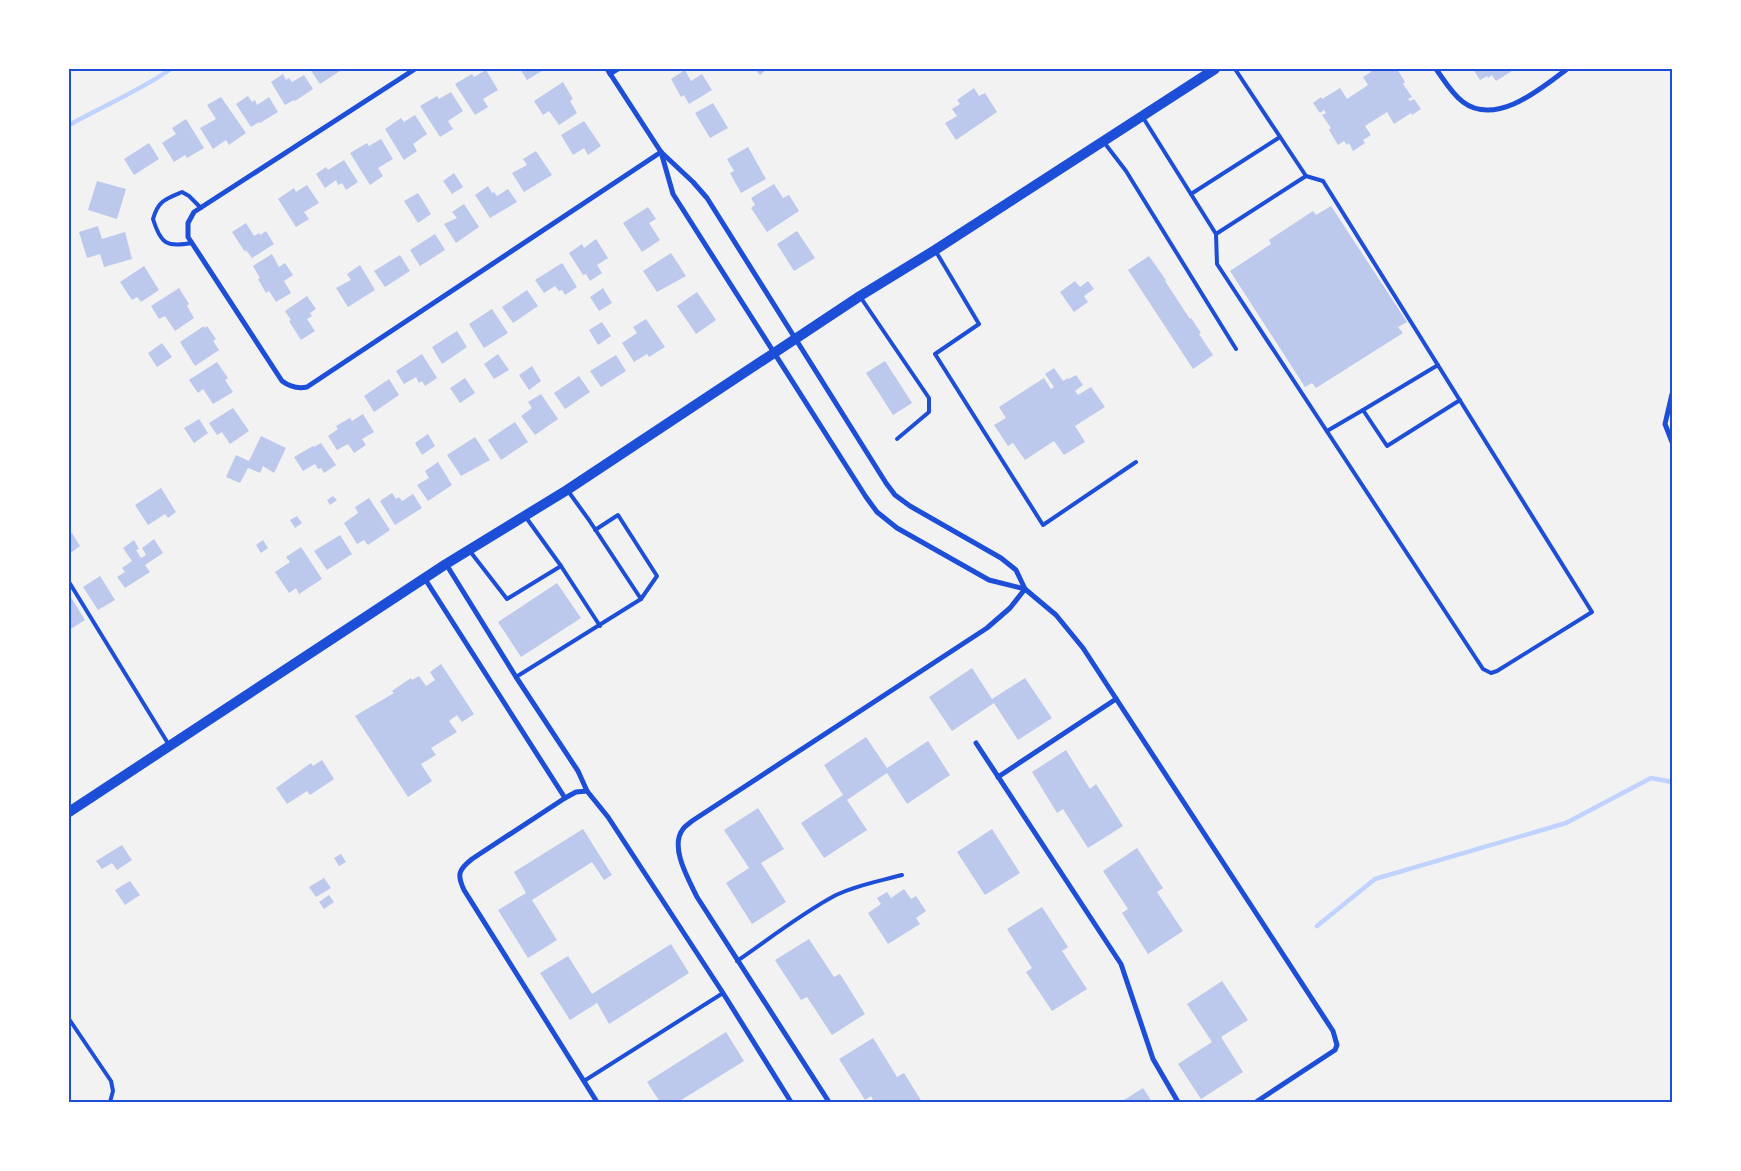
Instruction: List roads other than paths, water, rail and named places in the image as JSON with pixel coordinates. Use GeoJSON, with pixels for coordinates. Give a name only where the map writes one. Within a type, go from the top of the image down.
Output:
{"type":"FeatureCollection","features":[{"type":"Feature","properties":{"kind":"main road"},"geometry":{"type":"LineString","coordinates":[[69,812],[446,564],[567,490],[860,296],[935,250],[1215,69]]}},
{"type":"Feature","properties":{"kind":"street"},"geometry":{"type":"LineString","coordinates":[[415,69],[194,212],[188,223],[188,237],[282,381],[293,387],[306,386],[661,152]]}},
{"type":"Feature","properties":{"kind":"street"},"geometry":{"type":"LineString","coordinates":[[618,69],[609,71],[661,152],[707,198],[886,483],[895,495],[910,506],[1001,558],[1016,570],[1025,589],[1056,615],[1083,648],[1328,1023],[1336,1039],[1337,1045],[1335,1050],[1256,1102]]}},
{"type":"Feature","properties":{"kind":"street"},"geometry":{"type":"LineString","coordinates":[[1436,69],[1463,102],[1480,110],[1498,110],[1528,97],[1567,69]]}},
{"type":"Feature","properties":{"kind":"street"},"geometry":{"type":"LineString","coordinates":[[661,152],[673,194],[866,498],[877,512],[897,528],[989,580],[1025,589]]}},
{"type":"Feature","properties":{"kind":"street"},"geometry":{"type":"LineString","coordinates":[[1672,394],[1665,424],[1672,442]]}},
{"type":"Feature","properties":{"kind":"street"},"geometry":{"type":"LineString","coordinates":[[446,564],[578,772],[587,791],[608,817],[723,993],[791,1102]]}},
{"type":"Feature","properties":{"kind":"street"},"geometry":{"type":"LineString","coordinates":[[425,579],[565,798]]}},
{"type":"Feature","properties":{"kind":"street"},"geometry":{"type":"LineString","coordinates":[[829,1102],[697,897],[682,865],[678,849],[682,830],[692,821],[987,628],[1010,608],[1025,589]]}},
{"type":"Feature","properties":{"kind":"street"},"geometry":{"type":"LineString","coordinates":[[998,777],[1116,699]]}},
{"type":"Feature","properties":{"kind":"street"},"geometry":{"type":"LineString","coordinates":[[976,744],[1121,964],[1153,1059],[1178,1102]]}},
{"type":"Feature","properties":{"kind":"street"},"geometry":{"type":"LineString","coordinates":[[587,791],[576,792],[565,798],[472,859],[464,865],[459,873],[459,879],[464,890],[597,1102]]}},
{"type":"Feature","properties":{"kind":"lane"},"geometry":{"type":"LineString","coordinates":[[1142,116],[1216,234],[1217,264],[1484,669],[1491,673],[1497,672],[1592,612],[1323,181],[1306,176],[1235,69]]}},
{"type":"Feature","properties":{"kind":"lane"},"geometry":{"type":"LineString","coordinates":[[1191,194],[1280,137]]}},
{"type":"Feature","properties":{"kind":"lane"},"geometry":{"type":"LineString","coordinates":[[1104,141],[1126,171],[1236,349]]}},
{"type":"Feature","properties":{"kind":"lane"},"geometry":{"type":"LineString","coordinates":[[1216,234],[1306,176]]}},
{"type":"Feature","properties":{"kind":"lane"},"geometry":{"type":"LineString","coordinates":[[192,243],[175,246],[168,244],[161,237],[153,219],[155,210],[160,202],[182,192],[201,208]]}},
{"type":"Feature","properties":{"kind":"lane"},"geometry":{"type":"LineString","coordinates":[[935,250],[979,324],[935,354],[1043,525],[1136,462]]}},
{"type":"Feature","properties":{"kind":"lane"},"geometry":{"type":"LineString","coordinates":[[860,296],[929,398],[929,412],[897,440]]}},
{"type":"Feature","properties":{"kind":"lane"},"geometry":{"type":"LineString","coordinates":[[1327,431],[1438,365]]}},
{"type":"Feature","properties":{"kind":"lane"},"geometry":{"type":"LineString","coordinates":[[1363,410],[1387,446],[1460,400]]}},
{"type":"Feature","properties":{"kind":"lane"},"geometry":{"type":"LineString","coordinates":[[567,490],[641,599]]}},
{"type":"Feature","properties":{"kind":"lane"},"geometry":{"type":"LineString","coordinates":[[525,515],[600,626]]}},
{"type":"Feature","properties":{"kind":"lane"},"geometry":{"type":"LineString","coordinates":[[516,677],[641,599],[656,576],[618,515],[595,530]]}},
{"type":"Feature","properties":{"kind":"lane"},"geometry":{"type":"LineString","coordinates":[[469,550],[507,599],[561,566]]}},
{"type":"Feature","properties":{"kind":"lane"},"geometry":{"type":"LineString","coordinates":[[69,582],[169,745]]}},
{"type":"Feature","properties":{"kind":"lane"},"geometry":{"type":"LineString","coordinates":[[737,961],[785,927],[836,895],[902,875]]}},
{"type":"Feature","properties":{"kind":"lane"},"geometry":{"type":"LineString","coordinates":[[584,1081],[723,993]]}},
{"type":"Feature","properties":{"kind":"lane"},"geometry":{"type":"LineString","coordinates":[[69,1019],[111,1081],[113,1090],[110,1102]]}},
{"type":"Feature","properties":{"kind":"waterway"},"geometry":{"type":"LineString","coordinates":[[69,125],[171,69]]}},
{"type":"Feature","properties":{"kind":"waterway"},"geometry":{"type":"LineString","coordinates":[[1317,926],[1375,879],[1566,823],[1651,778],[1672,782]]}}]}
